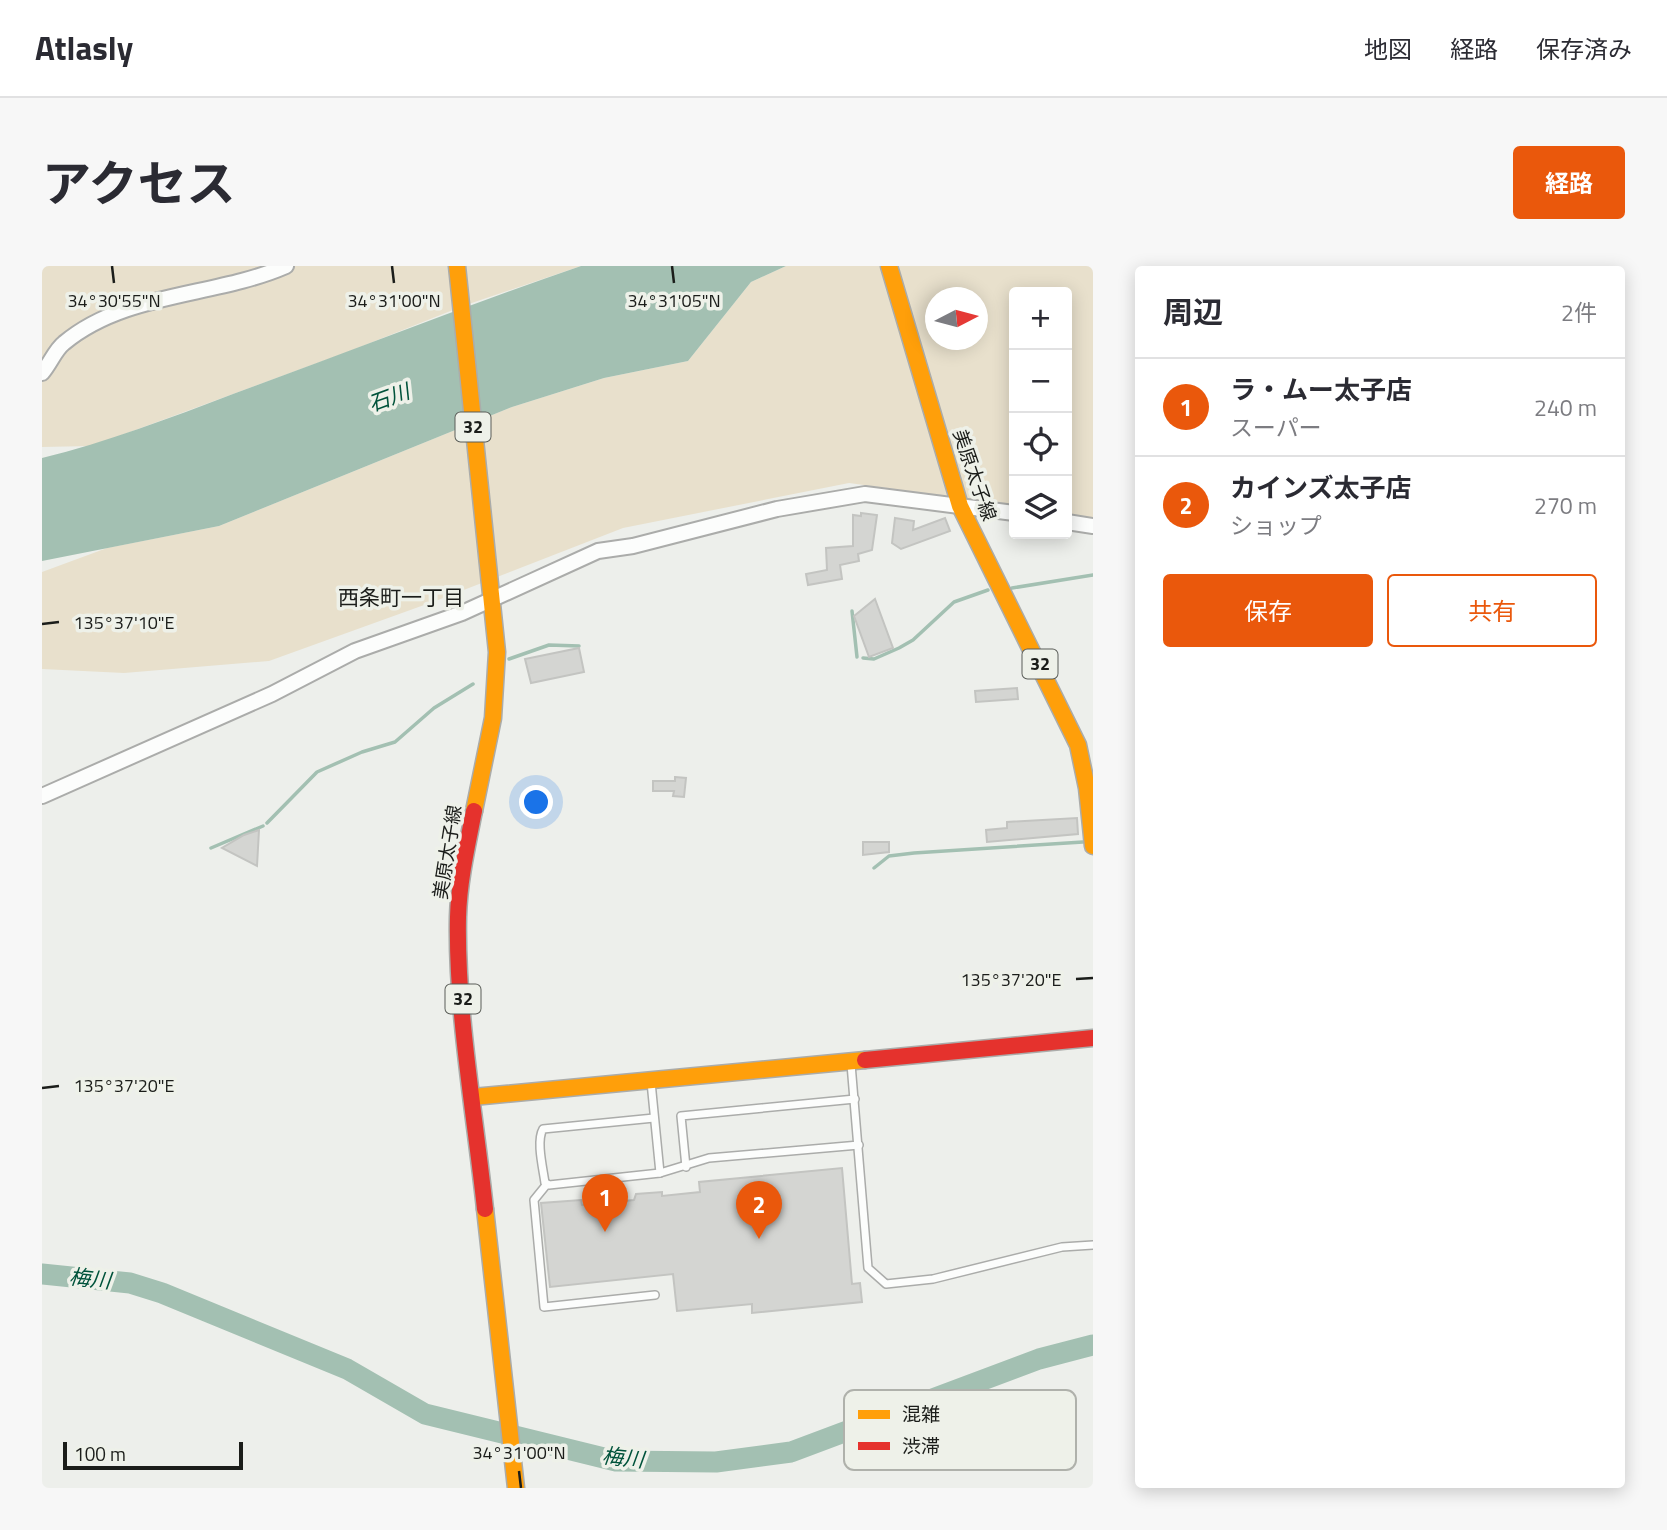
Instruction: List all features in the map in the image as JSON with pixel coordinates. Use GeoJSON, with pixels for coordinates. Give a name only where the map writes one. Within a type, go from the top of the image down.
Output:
{"type":"FeatureCollection","features":[{"type":"Feature","properties":{"kind":"main road","name":"美原太子線"},"geometry":{"type":"LineString","coordinates":[[457,266],[497,652],[493,718],[461,876],[458,918],[473,1097],[515,1481]]}},
{"type":"Feature","properties":{"kind":"main road","name":"美原太子線"},"geometry":{"type":"LineString","coordinates":[[889,266],[958,499],[1071,726],[1083,764],[1093,846]]}},
{"type":"Feature","properties":{"kind":"main road"},"geometry":{"type":"LineString","coordinates":[[473,1097],[1093,1038]]}},
{"type":"Feature","properties":{"kind":"street"},"geometry":{"type":"LineString","coordinates":[[42,373],[62,344],[95,322],[126,308],[216,290],[261,277],[286,266]]}},
{"type":"Feature","properties":{"kind":"street"},"geometry":{"type":"LineString","coordinates":[[42,796],[272,694],[355,651],[598,551],[633,546],[777,509],[865,494],[958,499],[1009,512]]}},
{"type":"Feature","properties":{"kind":"street"},"geometry":{"type":"LineString","coordinates":[[1072,523],[1093,526]]}},
{"type":"Feature","properties":{"kind":"lane"},"geometry":{"type":"LineString","coordinates":[[851,1060],[868,1268],[881,1282],[933,1279],[1062,1247],[1093,1245]]}},
{"type":"Feature","properties":{"kind":"lane"},"geometry":{"type":"LineString","coordinates":[[651,1079],[660,1173]]}},
{"type":"Feature","properties":{"kind":"lane"},"geometry":{"type":"LineString","coordinates":[[686,1167],[681,1116],[855,1099]]}},
{"type":"Feature","properties":{"kind":"lane"},"geometry":{"type":"LineString","coordinates":[[547,1184],[540,1134],[543,1129],[654,1118]]}},
{"type":"Feature","properties":{"kind":"lane"},"geometry":{"type":"LineString","coordinates":[[654,1295],[544,1307],[534,1200],[547,1184],[660,1173],[709,1158],[859,1145]]}},
{"type":"Feature","properties":{"kind":"shaded area"},"geometry":{"type":"Polygon","coordinates":[[[42,266],[581,266],[463,306],[350,351],[92,446],[42,447],[42,266]]]}},
{"type":"Feature","properties":{"kind":"shaded area"},"geometry":{"type":"Polygon","coordinates":[[[786,266],[1093,266],[1093,518],[1072,515],[1072,287],[1009,287],[1009,504],[849,483],[623,528],[438,600],[269,661],[124,673],[42,669],[42,572],[107,548],[219,526],[512,407],[604,378],[688,361],[751,282],[786,266]]]}},
{"type":"Feature","properties":{"kind":"water","name":"石川"},"geometry":{"type":"Polygon","coordinates":[[[581,266],[786,266],[751,282],[688,361],[604,378],[512,407],[219,526],[42,561],[42,458],[162,421],[581,266]]]}},
{"type":"Feature","properties":{"kind":"building"},"geometry":{"type":"Polygon","coordinates":[[[861,513],[877,515],[872,550],[858,554],[859,561],[840,565],[842,579],[808,585],[806,574],[827,570],[826,548],[853,546],[853,515],[861,516],[861,513]]]}},
{"type":"Feature","properties":{"kind":"building"},"geometry":{"type":"Polygon","coordinates":[[[895,518],[914,521],[913,530],[945,518],[950,531],[901,549],[892,543],[895,518]]]}},
{"type":"Feature","properties":{"kind":"building"},"geometry":{"type":"Polygon","coordinates":[[[875,599],[893,648],[869,657],[854,616],[875,599]]]}},
{"type":"Feature","properties":{"kind":"building"},"geometry":{"type":"Polygon","coordinates":[[[579,648],[584,672],[531,683],[525,659],[579,648]]]}},
{"type":"Feature","properties":{"kind":"building"},"geometry":{"type":"Polygon","coordinates":[[[1017,688],[1018,699],[976,702],[975,691],[1017,688]]]}},
{"type":"Feature","properties":{"kind":"building"},"geometry":{"type":"Polygon","coordinates":[[[675,777],[686,778],[684,797],[673,796],[674,791],[653,791],[653,781],[675,781],[675,777]]]}},
{"type":"Feature","properties":{"kind":"building"},"geometry":{"type":"Polygon","coordinates":[[[1077,818],[1078,834],[987,842],[986,830],[1007,828],[1007,822],[1077,818]]]}},
{"type":"Feature","properties":{"kind":"building"},"geometry":{"type":"Polygon","coordinates":[[[259,830],[257,866],[222,848],[244,835],[259,830]]]}},
{"type":"Feature","properties":{"kind":"building"},"geometry":{"type":"Polygon","coordinates":[[[863,842],[889,842],[889,852],[863,855],[863,842]]]}},
{"type":"Feature","properties":{"kind":"building"},"geometry":{"type":"Polygon","coordinates":[[[842,1168],[852,1284],[860,1283],[862,1302],[752,1313],[752,1304],[677,1311],[673,1274],[550,1287],[541,1203],[581,1200],[582,1205],[634,1200],[636,1194],[662,1192],[662,1196],[700,1192],[699,1182],[842,1168]]]}},
{"type":"Feature","properties":{"kind":"waterway"},"geometry":{"type":"LineString","coordinates":[[1012,588],[1093,575]]}},
{"type":"Feature","properties":{"kind":"waterway"},"geometry":{"type":"LineString","coordinates":[[863,658],[874,659],[899,648],[913,640],[954,602],[988,590]]}},
{"type":"Feature","properties":{"kind":"waterway"},"geometry":{"type":"LineString","coordinates":[[852,611],[857,657]]}},
{"type":"Feature","properties":{"kind":"waterway"},"geometry":{"type":"LineString","coordinates":[[509,659],[549,645],[579,646]]}},
{"type":"Feature","properties":{"kind":"waterway"},"geometry":{"type":"LineString","coordinates":[[267,823],[317,772],[362,752],[395,742],[434,708],[473,684]]}},
{"type":"Feature","properties":{"kind":"waterway"},"geometry":{"type":"LineString","coordinates":[[211,848],[263,826]]}},
{"type":"Feature","properties":{"kind":"waterway"},"geometry":{"type":"LineString","coordinates":[[874,868],[889,856],[1083,842]]}},
{"type":"Feature","properties":{"kind":"waterway","name":"梅川"},"geometry":{"type":"LineString","coordinates":[[42,1274],[130,1283],[162,1293],[347,1369],[425,1414],[616,1461],[716,1462],[791,1452],[844,1432]]}},
{"type":"Feature","properties":{"kind":"waterway","name":"梅川"},"geometry":{"type":"LineString","coordinates":[[956,1390],[1039,1359],[1093,1345]]}},
{"type":"Feature","properties":{"kind":"traffic: slow"},"geometry":{"type":"LineString","coordinates":[[457,266],[497,652],[493,718],[474,811]]}},
{"type":"Feature","properties":{"kind":"traffic: slow"},"geometry":{"type":"LineString","coordinates":[[889,266],[960,506],[1078,745],[1087,788],[1093,846]]}},
{"type":"Feature","properties":{"kind":"traffic: slow"},"geometry":{"type":"LineString","coordinates":[[473,1097],[865,1060]]}},
{"type":"Feature","properties":{"kind":"traffic: slow"},"geometry":{"type":"LineString","coordinates":[[485,1209],[516,1488]]}},
{"type":"Feature","properties":{"kind":"traffic: jam"},"geometry":{"type":"LineString","coordinates":[[474,811],[460,890],[458,953],[463,1026],[485,1209]]}},
{"type":"Feature","properties":{"kind":"traffic: jam"},"geometry":{"type":"LineString","coordinates":[[865,1060],[1093,1038]]}},
{"type":"Feature","properties":{"kind":"place","name":"ラ・ムー太子店"},"geometry":{"type":"Point","coordinates":[605,1232]}},
{"type":"Feature","properties":{"kind":"place","name":"カインズ太子店"},"geometry":{"type":"Point","coordinates":[759,1239]}},
{"type":"Feature","properties":{"kind":"district","name":"西条町一丁目"},"geometry":{"type":"Point","coordinates":[401,598]}}]}
